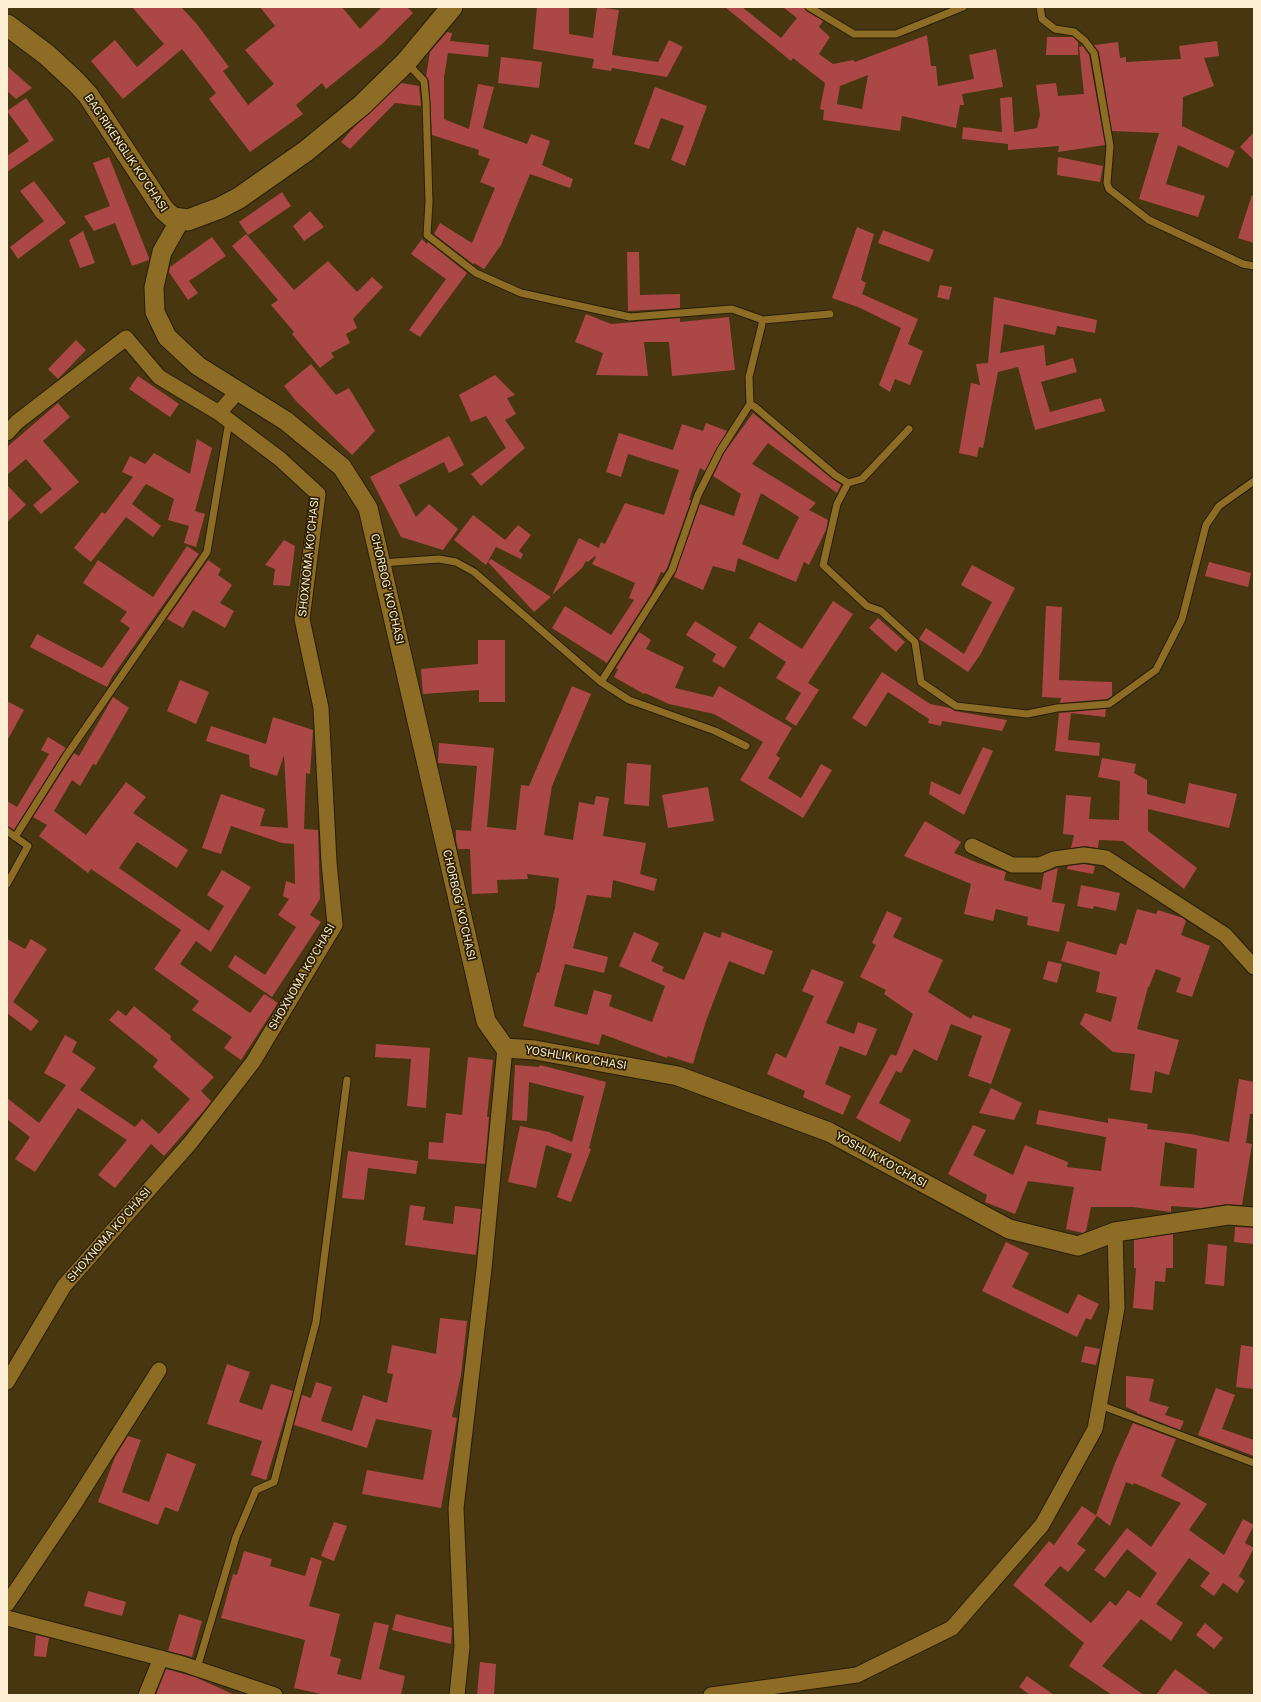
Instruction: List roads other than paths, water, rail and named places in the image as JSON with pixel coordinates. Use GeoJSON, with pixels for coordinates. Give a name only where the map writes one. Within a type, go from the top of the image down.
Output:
{"type":"FeatureCollection","features":[{"type":"Feature","properties":{"kind":"main road","name":"BAG'RIKENGLIK KO'CHASI"},"geometry":{"type":"LineString","coordinates":[[7,25],[47,54],[84,91],[164,210],[168,215],[180,220],[197,218],[220,208],[244,194],[306,151],[362,105],[406,62],[452,7]]}},
{"type":"Feature","properties":{"kind":"street","name":"CHORBOG' KO'CHASI"},"geometry":{"type":"LineString","coordinates":[[180,220],[162,252],[154,287],[155,312],[167,337],[198,366],[286,421],[342,467],[368,508],[486,1021],[505,1048]]}},
{"type":"Feature","properties":{"kind":"street"},"geometry":{"type":"LineString","coordinates":[[7,433],[18,422],[126,338],[160,377],[224,417],[238,391]]}},
{"type":"Feature","properties":{"kind":"street","name":"SHOXNOMA KO'CHASI"},"geometry":{"type":"LineString","coordinates":[[7,1382],[64,1286],[191,1142],[254,1062],[335,925],[329,862],[321,708],[302,619],[318,494],[280,459],[224,417]]}},
{"type":"Feature","properties":{"kind":"street"},"geometry":{"type":"LineString","coordinates":[[972,846],[1012,865],[1040,865],[1054,859],[1084,855],[1106,858],[1225,935],[1254,967]]}},
{"type":"Feature","properties":{"kind":"street"},"geometry":{"type":"LineString","coordinates":[[457,1695],[462,1647],[456,1508],[484,1269],[505,1048]]}},
{"type":"Feature","properties":{"kind":"street","name":"YOSHLIK KO'CHASI"},"geometry":{"type":"LineString","coordinates":[[505,1048],[535,1050],[678,1076],[829,1132],[1009,1229],[1078,1246],[1115,1232],[1228,1215],[1254,1217]]}},
{"type":"Feature","properties":{"kind":"street"},"geometry":{"type":"LineString","coordinates":[[711,1695],[857,1675],[952,1628],[1042,1526],[1095,1429],[1117,1308],[1115,1232]]}},
{"type":"Feature","properties":{"kind":"street"},"geometry":{"type":"LineString","coordinates":[[7,1604],[75,1503],[159,1370]]}},
{"type":"Feature","properties":{"kind":"street"},"geometry":{"type":"LineString","coordinates":[[7,1618],[198,1668],[275,1695]]}},
{"type":"Feature","properties":{"kind":"street"},"geometry":{"type":"LineString","coordinates":[[146,1695],[161,1658]]}},
{"type":"Feature","properties":{"kind":"lane"},"geometry":{"type":"LineString","coordinates":[[809,7],[854,34],[896,34],[963,7]]}},
{"type":"Feature","properties":{"kind":"lane"},"geometry":{"type":"LineString","coordinates":[[1040,7],[1042,18],[1055,29],[1074,32],[1085,40],[1094,53],[1110,146],[1107,183],[1109,189],[1149,220],[1243,264],[1254,266]]}},
{"type":"Feature","properties":{"kind":"lane"},"geometry":{"type":"LineString","coordinates":[[406,62],[424,81],[429,202],[427,235],[476,273],[520,293],[630,317],[732,309],[763,320],[830,314]]}},
{"type":"Feature","properties":{"kind":"lane"},"geometry":{"type":"LineString","coordinates":[[601,682],[672,570],[698,494],[720,451],[750,404],[748,377],[763,320]]}},
{"type":"Feature","properties":{"kind":"lane"},"geometry":{"type":"LineString","coordinates":[[750,404],[835,475],[848,483]]}},
{"type":"Feature","properties":{"kind":"lane"},"geometry":{"type":"LineString","coordinates":[[15,837],[66,756],[207,552],[224,417]]}},
{"type":"Feature","properties":{"kind":"lane"},"geometry":{"type":"LineString","coordinates":[[909,428],[862,479],[848,483],[837,504],[823,564],[867,606],[881,611],[915,642],[921,682],[956,706],[1027,714],[1057,708],[1109,704],[1156,670],[1182,619],[1206,525],[1219,506],[1254,481]]}},
{"type":"Feature","properties":{"kind":"lane"},"geometry":{"type":"LineString","coordinates":[[381,563],[439,559],[456,562],[474,572],[601,682],[629,700],[715,731],[746,746]]}},
{"type":"Feature","properties":{"kind":"lane"},"geometry":{"type":"LineString","coordinates":[[7,830],[28,846],[7,884]]}},
{"type":"Feature","properties":{"kind":"lane"},"geometry":{"type":"LineString","coordinates":[[198,1668],[236,1537],[256,1490],[274,1482],[316,1322],[347,1080]]}},
{"type":"Feature","properties":{"kind":"lane"},"geometry":{"type":"LineString","coordinates":[[1100,1405],[1254,1463]]}}]}
